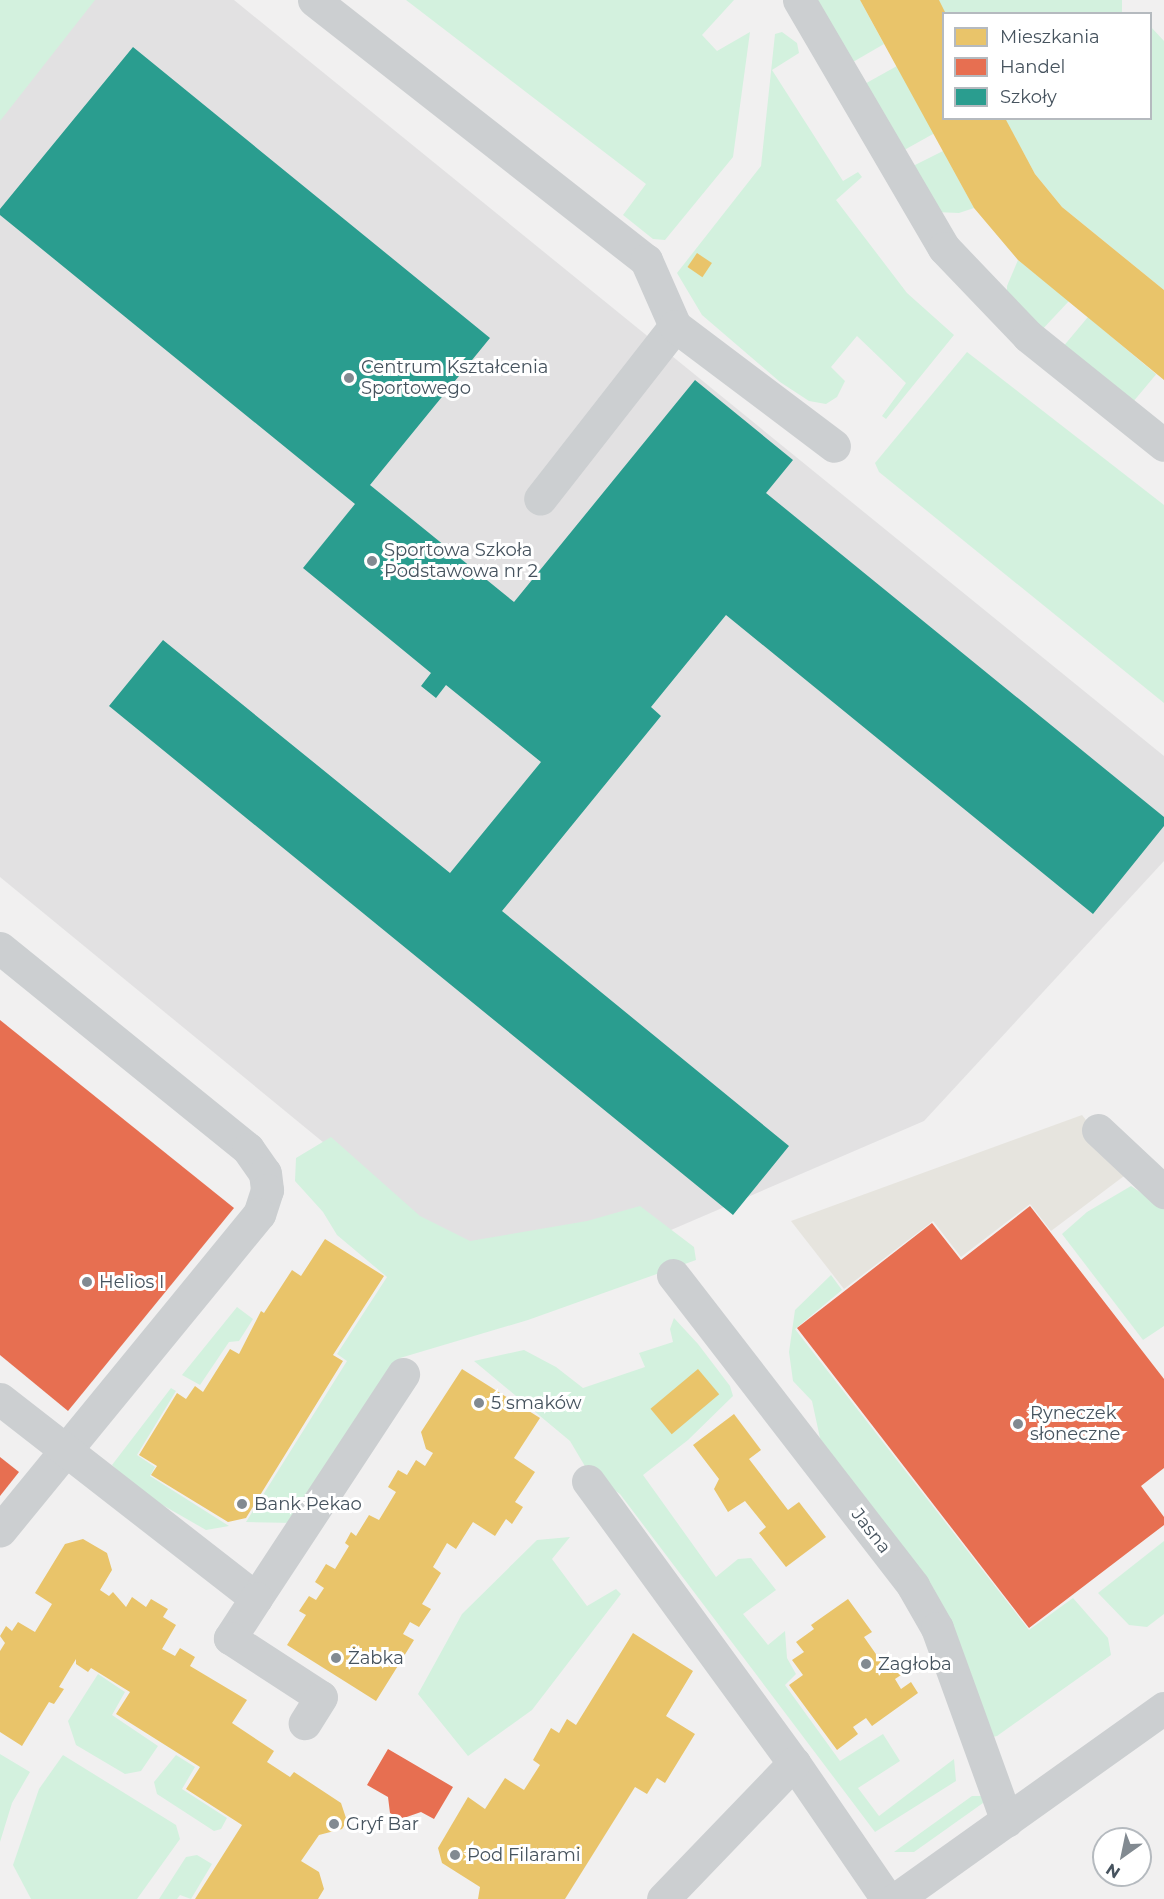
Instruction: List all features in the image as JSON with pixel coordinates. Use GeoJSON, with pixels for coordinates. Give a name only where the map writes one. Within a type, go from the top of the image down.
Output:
{"type":"FeatureCollection","features":[{"type":"Feature","properties":{"kind":"street"},"geometry":{"type":"LineString","coordinates":[[314,0],[646,260],[675,326],[834,446]]}},
{"type":"Feature","properties":{"kind":"street"},"geometry":{"type":"LineString","coordinates":[[799,0],[944,248],[1028,336],[1164,445]]}},
{"type":"Feature","properties":{"kind":"street"},"geometry":{"type":"LineString","coordinates":[[540,499],[675,326]]}},
{"type":"Feature","properties":{"kind":"street"},"geometry":{"type":"LineString","coordinates":[[0,948],[248,1149],[265,1173],[267,1190],[259,1214],[0,1531]]}},
{"type":"Feature","properties":{"kind":"street"},"geometry":{"type":"LineString","coordinates":[[1098,1131],[1164,1192]]}},
{"type":"Feature","properties":{"kind":"street","name":"Jasna"},"geometry":{"type":"LineString","coordinates":[[673,1275],[914,1586],[937,1628],[1006,1821]]}},
{"type":"Feature","properties":{"kind":"street"},"geometry":{"type":"LineString","coordinates":[[305,1723],[321,1697],[230,1638],[403,1374]]}},
{"type":"Feature","properties":{"kind":"street"},"geometry":{"type":"LineString","coordinates":[[0,1399],[256,1598]]}},
{"type":"Feature","properties":{"kind":"street"},"geometry":{"type":"LineString","coordinates":[[588,1481],[794,1763],[887,1899]]}},
{"type":"Feature","properties":{"kind":"street"},"geometry":{"type":"LineString","coordinates":[[896,1899],[1164,1708]]}},
{"type":"Feature","properties":{"kind":"street"},"geometry":{"type":"LineString","coordinates":[[663,1899],[794,1763]]}},
{"type":"Feature","properties":{"kind":"shaded area","name":"Centrum Kształcenia Sportowego"},"geometry":{"type":"Polygon","coordinates":[[[0,0],[234,0],[1164,756],[1164,861],[924,1121],[513,1298],[0,877],[0,0]]]}},
{"type":"Feature","properties":{"kind":"shaded area"},"geometry":{"type":"Polygon","coordinates":[[[1082,1115],[1128,1173],[1051,1231],[1030,1204],[961,1257],[933,1221],[844,1289],[791,1221],[1082,1115]]]}},
{"type":"Feature","properties":{"kind":"green space"},"geometry":{"type":"Polygon","coordinates":[[[0,0],[95,0],[0,121],[0,0]]]}},
{"type":"Feature","properties":{"kind":"green space"},"geometry":{"type":"Polygon","coordinates":[[[406,0],[734,0],[702,35],[717,51],[750,32],[733,157],[665,240],[653,239],[623,215],[646,184],[406,0]]]}},
{"type":"Feature","properties":{"kind":"green space"},"geometry":{"type":"Polygon","coordinates":[[[817,0],[860,0],[884,44],[853,62],[817,0]]]}},
{"type":"Feature","properties":{"kind":"green space"},"geometry":{"type":"Polygon","coordinates":[[[939,0],[1122,0],[1122,12],[942,12],[942,15],[939,15],[939,0]]]}},
{"type":"Feature","properties":{"kind":"green space"},"geometry":{"type":"Polygon","coordinates":[[[1152,28],[1164,41],[1164,290],[1062,207],[1035,174],[1006,120],[1152,120],[1152,28]]]}},
{"type":"Feature","properties":{"kind":"green space"},"geometry":{"type":"Polygon","coordinates":[[[782,32],[797,43],[799,53],[772,70],[843,181],[858,172],[862,177],[836,200],[907,293],[954,335],[886,419],[882,416],[906,383],[857,336],[831,367],[845,381],[837,397],[826,404],[809,401],[780,382],[702,315],[677,273],[761,166],[775,34],[782,32]]]}},
{"type":"Feature","properties":{"kind":"green space"},"geometry":{"type":"Polygon","coordinates":[[[897,66],[934,133],[901,152],[864,84],[897,66]]]}},
{"type":"Feature","properties":{"kind":"green space"},"geometry":{"type":"Polygon","coordinates":[[[943,151],[974,208],[959,213],[935,212],[909,168],[943,151]]]}},
{"type":"Feature","properties":{"kind":"green space"},"geometry":{"type":"Polygon","coordinates":[[[1018,260],[1069,301],[1039,333],[1007,296],[1007,286],[1018,260]]]}},
{"type":"Feature","properties":{"kind":"green space"},"geometry":{"type":"Polygon","coordinates":[[[1088,317],[1156,374],[1127,409],[1059,351],[1088,317]]]}},
{"type":"Feature","properties":{"kind":"green space"},"geometry":{"type":"Polygon","coordinates":[[[967,352],[1164,505],[1164,703],[879,472],[875,463],[967,352]]]}},
{"type":"Feature","properties":{"kind":"green space"},"geometry":{"type":"Polygon","coordinates":[[[331,1137],[420,1216],[470,1241],[587,1221],[640,1206],[694,1247],[696,1260],[528,1320],[400,1358],[296,1523],[246,1522],[347,1361],[337,1354],[387,1277],[337,1235],[323,1212],[295,1181],[296,1158],[331,1137]]]}},
{"type":"Feature","properties":{"kind":"green space"},"geometry":{"type":"Polygon","coordinates":[[[1131,1186],[1164,1208],[1164,1326],[1143,1340],[1062,1234],[1087,1212],[1131,1186]]]}},
{"type":"Feature","properties":{"kind":"green space"},"geometry":{"type":"Polygon","coordinates":[[[831,1275],[842,1290],[795,1329],[1029,1630],[1073,1598],[1108,1638],[1111,1655],[997,1736],[993,1737],[823,1452],[812,1401],[793,1381],[789,1352],[795,1310],[831,1275]]]}},
{"type":"Feature","properties":{"kind":"green space"},"geometry":{"type":"Polygon","coordinates":[[[237,1307],[253,1319],[239,1341],[229,1342],[200,1385],[182,1375],[237,1307]]]}},
{"type":"Feature","properties":{"kind":"green space"},"geometry":{"type":"Polygon","coordinates":[[[674,1318],[698,1344],[730,1386],[733,1396],[688,1440],[643,1475],[716,1577],[738,1559],[751,1558],[776,1590],[743,1614],[768,1645],[785,1631],[787,1658],[796,1674],[785,1685],[840,1761],[883,1734],[900,1761],[858,1788],[879,1816],[954,1759],[956,1781],[875,1832],[620,1494],[589,1473],[570,1441],[474,1361],[524,1350],[556,1367],[583,1388],[645,1367],[639,1353],[673,1342],[670,1329],[674,1318]]]}},
{"type":"Feature","properties":{"kind":"green space"},"geometry":{"type":"Polygon","coordinates":[[[171,1388],[176,1391],[137,1455],[155,1467],[150,1476],[229,1526],[206,1530],[138,1491],[112,1465],[171,1388]]]}},
{"type":"Feature","properties":{"kind":"green space"},"geometry":{"type":"Polygon","coordinates":[[[570,1537],[552,1559],[587,1606],[616,1589],[621,1594],[532,1710],[468,1756],[418,1694],[462,1614],[537,1540],[570,1537]]]}},
{"type":"Feature","properties":{"kind":"green space"},"geometry":{"type":"Polygon","coordinates":[[[1164,1541],[1164,1614],[1147,1627],[1129,1625],[1098,1593],[1164,1541]]]}},
{"type":"Feature","properties":{"kind":"green space"},"geometry":{"type":"Polygon","coordinates":[[[98,1674],[125,1692],[112,1715],[158,1746],[141,1771],[125,1774],[76,1745],[68,1721],[98,1674]]]}},
{"type":"Feature","properties":{"kind":"green space"},"geometry":{"type":"Polygon","coordinates":[[[0,1754],[30,1772],[12,1803],[0,1842],[0,1754]]]}},
{"type":"Feature","properties":{"kind":"green space"},"geometry":{"type":"Polygon","coordinates":[[[63,1755],[176,1825],[180,1839],[137,1899],[31,1899],[13,1865],[39,1789],[63,1755]]]}},
{"type":"Feature","properties":{"kind":"green space"},"geometry":{"type":"Polygon","coordinates":[[[176,1755],[195,1767],[182,1789],[227,1818],[221,1829],[214,1831],[157,1794],[154,1782],[176,1755]]]}},
{"type":"Feature","properties":{"kind":"green space"},"geometry":{"type":"Polygon","coordinates":[[[972,1796],[984,1796],[983,1803],[914,1852],[894,1852],[972,1796]]]}},
{"type":"Feature","properties":{"kind":"green space"},"geometry":{"type":"Polygon","coordinates":[[[197,1855],[212,1864],[191,1899],[180,1895],[177,1899],[159,1899],[186,1857],[197,1855]]]}},
{"type":"Feature","properties":{"kind":"building: Mieszkania"},"geometry":{"type":"Polygon","coordinates":[[[860,0],[939,0],[945,12],[942,12],[942,120],[1006,120],[1035,174],[1062,207],[1164,290],[1164,380],[1018,260],[974,208],[860,0]]]}},
{"type":"Feature","properties":{"kind":"building: Mieszkania"},"geometry":{"type":"Polygon","coordinates":[[[697,253],[712,263],[702,277],[687,267],[697,253]]]}},
{"type":"Feature","properties":{"kind":"building: Mieszkania"},"geometry":{"type":"Polygon","coordinates":[[[325,1239],[384,1276],[333,1355],[343,1361],[246,1518],[228,1522],[151,1475],[157,1466],[139,1455],[177,1393],[186,1399],[195,1386],[203,1392],[230,1349],[239,1354],[261,1311],[264,1313],[292,1270],[301,1276],[325,1239]]]}},
{"type":"Feature","properties":{"kind":"building: Mieszkania"},"geometry":{"type":"Polygon","coordinates":[[[462,1369],[540,1418],[514,1458],[535,1472],[515,1502],[523,1507],[512,1524],[506,1519],[495,1536],[473,1522],[456,1549],[447,1543],[433,1567],[441,1573],[422,1604],[431,1609],[419,1627],[410,1622],[403,1634],[414,1640],[376,1701],[287,1645],[306,1615],[299,1611],[309,1596],[316,1600],[324,1588],[315,1582],[326,1564],[335,1569],[349,1546],[345,1543],[351,1532],[356,1536],[369,1515],[379,1520],[396,1492],[388,1487],[398,1470],[407,1475],[416,1460],[425,1466],[433,1453],[426,1449],[421,1432],[462,1369]]]}},
{"type":"Feature","properties":{"kind":"building: Mieszkania"},"geometry":{"type":"Polygon","coordinates":[[[698,1369],[719,1394],[672,1434],[651,1409],[698,1369]]]}},
{"type":"Feature","properties":{"kind":"building: Mieszkania"},"geometry":{"type":"Polygon","coordinates":[[[734,1414],[761,1450],[749,1459],[788,1510],[799,1502],[826,1537],[786,1567],[759,1533],[766,1527],[745,1501],[728,1512],[714,1489],[719,1479],[693,1445],[734,1414]]]}},
{"type":"Feature","properties":{"kind":"building: Mieszkania"},"geometry":{"type":"Polygon","coordinates":[[[83,1539],[107,1553],[112,1570],[100,1590],[109,1596],[113,1592],[126,1607],[132,1597],[146,1607],[151,1599],[168,1609],[163,1617],[176,1625],[162,1649],[175,1656],[180,1648],[195,1657],[190,1666],[247,1700],[232,1723],[274,1751],[267,1762],[290,1777],[294,1772],[341,1803],[347,1821],[342,1829],[319,1835],[301,1861],[319,1872],[324,1889],[318,1899],[195,1899],[242,1825],[186,1789],[200,1767],[116,1714],[130,1692],[91,1668],[88,1672],[76,1664],[76,1659],[59,1687],[64,1689],[54,1704],[49,1702],[22,1746],[0,1732],[0,1651],[5,1643],[0,1636],[6,1626],[12,1631],[18,1622],[35,1632],[52,1604],[35,1593],[65,1544],[83,1539]]]}},
{"type":"Feature","properties":{"kind":"building: Mieszkania"},"geometry":{"type":"Polygon","coordinates":[[[848,1599],[872,1632],[864,1637],[885,1667],[894,1660],[904,1673],[895,1679],[901,1689],[911,1682],[918,1693],[872,1726],[866,1718],[853,1727],[858,1734],[837,1750],[789,1685],[803,1675],[792,1660],[804,1652],[796,1642],[814,1629],[811,1625],[848,1599]]]}},
{"type":"Feature","properties":{"kind":"building: Mieszkania"},"geometry":{"type":"Polygon","coordinates":[[[633,1633],[693,1671],[666,1716],[695,1734],[665,1783],[657,1778],[647,1794],[635,1787],[565,1899],[478,1899],[480,1887],[442,1863],[438,1848],[468,1797],[485,1809],[505,1778],[524,1790],[540,1765],[533,1760],[551,1728],[559,1733],[567,1719],[576,1725],[633,1633]]]}},
{"type":"Feature","properties":{"kind":"building: Handel","name":"Helios I"},"geometry":{"type":"Polygon","coordinates":[[[0,1020],[234,1208],[68,1411],[0,1355],[0,1020]]]}},
{"type":"Feature","properties":{"kind":"building: Handel","name":"Ryneczek słoneczne"},"geometry":{"type":"Polygon","coordinates":[[[1030,1206],[1164,1379],[1164,1468],[1141,1486],[1164,1517],[1164,1525],[1029,1628],[797,1328],[932,1223],[961,1260],[1030,1206]]]}},
{"type":"Feature","properties":{"kind":"building: Handel"},"geometry":{"type":"Polygon","coordinates":[[[0,1457],[19,1472],[0,1496],[0,1457]]]}},
{"type":"Feature","properties":{"kind":"building: Handel"},"geometry":{"type":"Polygon","coordinates":[[[388,1749],[453,1787],[434,1819],[421,1812],[401,1819],[390,1813],[388,1797],[367,1785],[388,1749]]]}},
{"type":"Feature","properties":{"kind":"building: Szkoły"},"geometry":{"type":"Polygon","coordinates":[[[133,47],[490,338],[370,485],[514,602],[695,380],[793,460],[766,493],[1164,817],[1164,826],[1093,914],[726,615],[651,707],[661,716],[502,911],[789,1146],[733,1215],[109,706],[163,640],[450,873],[541,762],[446,685],[436,698],[421,686],[431,673],[303,568],[355,504],[0,215],[0,209],[133,47]]]}},
{"type":"Feature","properties":{"kind":"place","name":"Centrum Kształcenia Sportowego"},"geometry":{"type":"Point","coordinates":[349,378]}},
{"type":"Feature","properties":{"kind":"place","name":"Sportowa Szkoła Podstawowa nr 2"},"geometry":{"type":"Point","coordinates":[372,561]}},
{"type":"Feature","properties":{"kind":"place","name":"Helios I"},"geometry":{"type":"Point","coordinates":[87,1282]}},
{"type":"Feature","properties":{"kind":"place","name":"5 smaków"},"geometry":{"type":"Point","coordinates":[479,1403]}},
{"type":"Feature","properties":{"kind":"place","name":"Ryneczek słoneczne"},"geometry":{"type":"Point","coordinates":[1018,1424]}},
{"type":"Feature","properties":{"kind":"place","name":"Bank Pekao"},"geometry":{"type":"Point","coordinates":[242,1504]}},
{"type":"Feature","properties":{"kind":"place","name":"Żabka"},"geometry":{"type":"Point","coordinates":[336,1658]}},
{"type":"Feature","properties":{"kind":"place","name":"Zagłoba"},"geometry":{"type":"Point","coordinates":[866,1664]}},
{"type":"Feature","properties":{"kind":"place","name":"Gryf Bar"},"geometry":{"type":"Point","coordinates":[334,1824]}},
{"type":"Feature","properties":{"kind":"place","name":"Pod Filarami"},"geometry":{"type":"Point","coordinates":[455,1855]}}]}
